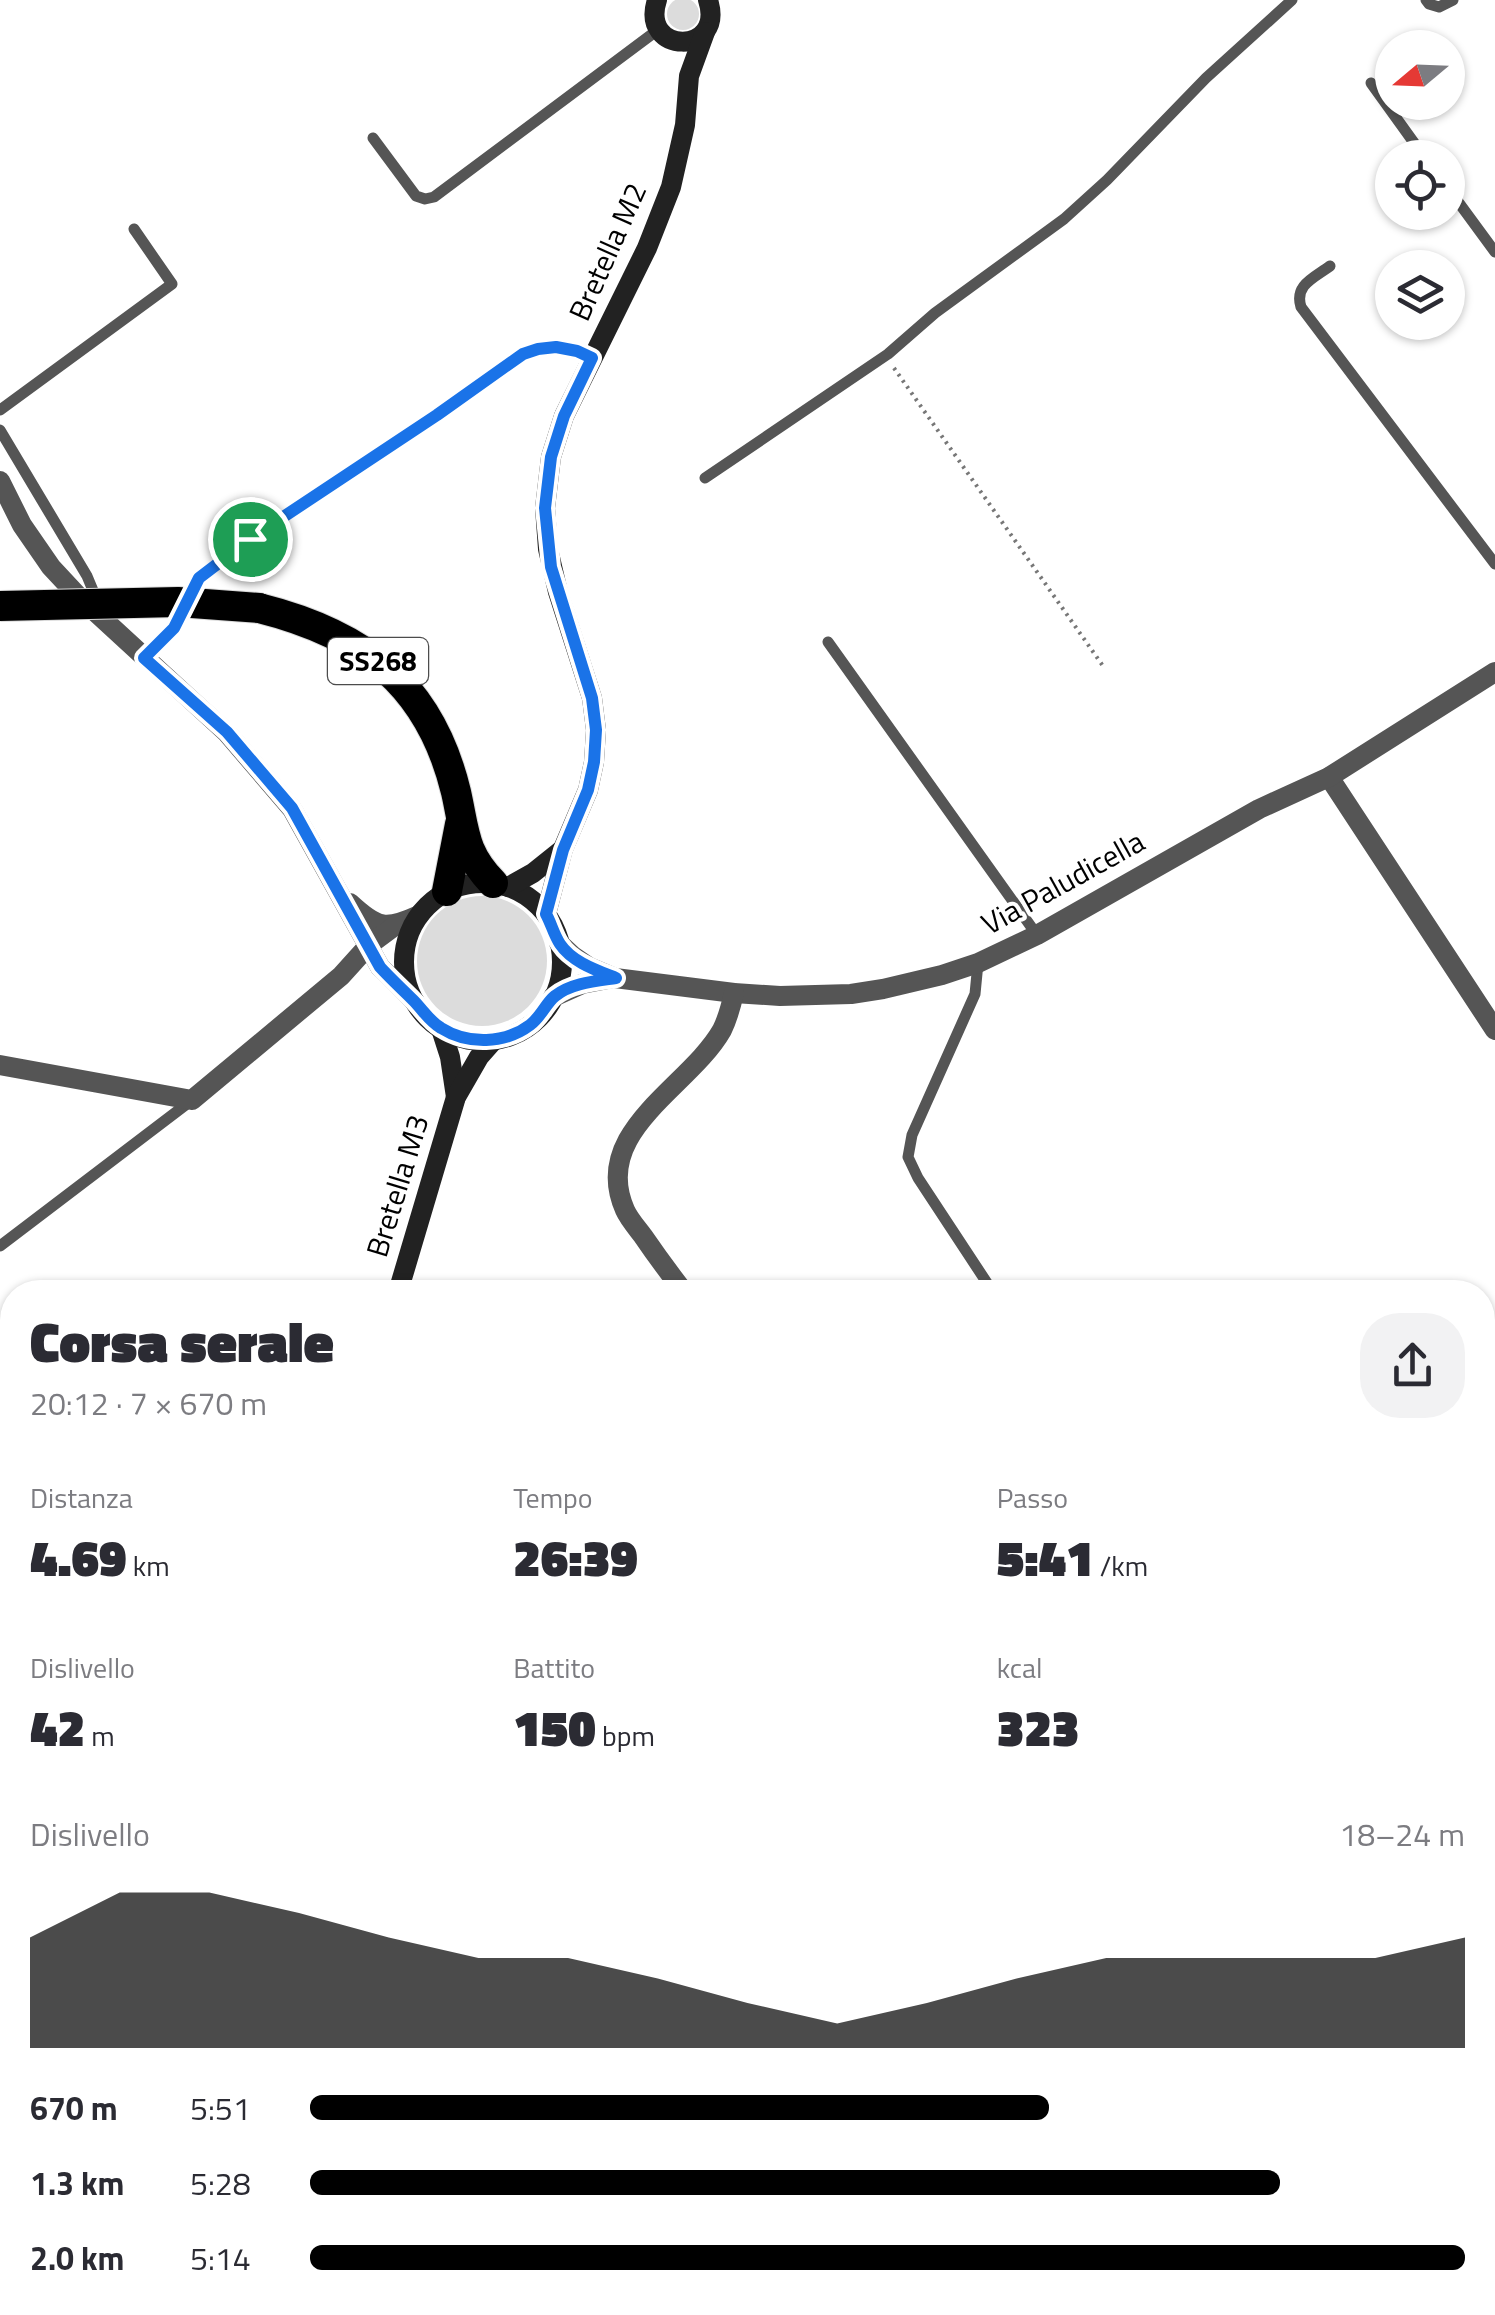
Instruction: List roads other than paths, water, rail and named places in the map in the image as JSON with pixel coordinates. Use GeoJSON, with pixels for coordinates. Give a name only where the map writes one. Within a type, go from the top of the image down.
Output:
{"type":"FeatureCollection","features":[{"type":"Feature","properties":{"kind":"highway","name":"SS268"},"geometry":{"type":"LineString","coordinates":[[0,606],[178,602],[259,608],[295,617],[338,636],[379,662],[404,687],[437,737],[453,782],[469,852],[478,868],[500,885]]}},
{"type":"Feature","properties":{"kind":"highway","name":"SS268"},"geometry":{"type":"LineString","coordinates":[[447,891],[461,821]]}},
{"type":"Feature","properties":{"kind":"street"},"geometry":{"type":"LineString","coordinates":[[657,0],[654,16],[678,51],[689,76]]}},
{"type":"Feature","properties":{"kind":"street","name":"Bretella M2"},"geometry":{"type":"LineString","coordinates":[[664,34],[688,42],[710,12]]}},
{"type":"Feature","properties":{"kind":"street","name":"Bretella M2"},"geometry":{"type":"LineString","coordinates":[[546,914],[563,850],[588,790],[596,730],[584,668],[551,567],[545,508],[547,482],[564,416],[647,248],[671,186],[685,125],[689,76],[710,12]]}},
{"type":"Feature","properties":{"kind":"street"},"geometry":{"type":"LineString","coordinates":[[0,482],[22,525],[50,566],[105,622],[227,732],[292,808],[380,967],[416,1002]]}},
{"type":"Feature","properties":{"kind":"street","name":"Via Paludicella"},"geometry":{"type":"LineString","coordinates":[[559,943],[589,966],[616,978],[734,993],[851,994],[912,983],[978,963],[1037,935],[1259,809],[1329,777],[1495,672]]}},
{"type":"Feature","properties":{"kind":"street"},"geometry":{"type":"LineString","coordinates":[[1329,777],[1495,1030]]}},
{"type":"Feature","properties":{"kind":"street"},"geometry":{"type":"LineString","coordinates":[[500,885],[533,873],[563,850]]}},
{"type":"Feature","properties":{"kind":"street"},"geometry":{"type":"LineString","coordinates":[[477,883],[500,885],[522,894],[546,914],[559,943],[561,974],[553,997],[528,1026],[494,1040],[476,1040],[441,1029],[426,1017],[408,986],[405,949],[419,915],[447,891],[477,883]]}},
{"type":"Feature","properties":{"kind":"street"},"geometry":{"type":"LineString","coordinates":[[339,890],[370,920],[396,925]]}},
{"type":"Feature","properties":{"kind":"street"},"geometry":{"type":"LineString","coordinates":[[0,1065],[192,1100],[342,976],[369,946],[396,925],[419,915]]}},
{"type":"Feature","properties":{"kind":"street"},"geometry":{"type":"LineString","coordinates":[[342,976],[371,971],[395,984]]}},
{"type":"Feature","properties":{"kind":"street","name":"Via Paludicella"},"geometry":{"type":"LineString","coordinates":[[553,997],[582,984],[616,978]]}},
{"type":"Feature","properties":{"kind":"street"},"geometry":{"type":"LineString","coordinates":[[675,1280],[626,1213],[618,1190],[620,1155],[628,1136],[720,1033],[734,993]]}},
{"type":"Feature","properties":{"kind":"street","name":"Bretella M3"},"geometry":{"type":"LineString","coordinates":[[441,1029],[456,1097]]}},
{"type":"Feature","properties":{"kind":"street","name":"Bretella M3"},"geometry":{"type":"LineString","coordinates":[[402,1280],[456,1097],[479,1057],[494,1040]]}},
{"type":"Feature","properties":{"kind":"lane"},"geometry":{"type":"LineString","coordinates":[[705,478],[888,354],[935,313],[1064,218],[1107,180],[1206,78],[1292,0]]}},
{"type":"Feature","properties":{"kind":"lane"},"geometry":{"type":"LineString","coordinates":[[1426,0],[1438,7],[1453,0]]}},
{"type":"Feature","properties":{"kind":"lane"},"geometry":{"type":"LineString","coordinates":[[372,138],[416,196],[425,200],[434,197],[664,34]]}},
{"type":"Feature","properties":{"kind":"lane"},"geometry":{"type":"LineString","coordinates":[[1370,83],[1412,140]]}},
{"type":"Feature","properties":{"kind":"lane"},"geometry":{"type":"LineString","coordinates":[[1465,211],[1495,252]]}},
{"type":"Feature","properties":{"kind":"lane"},"geometry":{"type":"LineString","coordinates":[[0,410],[172,284],[134,229]]}},
{"type":"Feature","properties":{"kind":"lane"},"geometry":{"type":"LineString","coordinates":[[1330,266],[1300,288],[1301,307],[1495,564]]}},
{"type":"Feature","properties":{"kind":"lane"},"geometry":{"type":"LineString","coordinates":[[144,658],[174,628],[199,578],[250,539],[437,415]]}},
{"type":"Feature","properties":{"kind":"lane"},"geometry":{"type":"LineString","coordinates":[[0,430],[87,576],[105,622]]}},
{"type":"Feature","properties":{"kind":"lane"},"geometry":{"type":"LineString","coordinates":[[828,642],[1037,935]]}},
{"type":"Feature","properties":{"kind":"lane"},"geometry":{"type":"LineString","coordinates":[[978,963],[975,994],[922,1108],[908,1158],[984,1280]]}},
{"type":"Feature","properties":{"kind":"lane"},"geometry":{"type":"LineString","coordinates":[[0,1246],[192,1100]]}}]}
